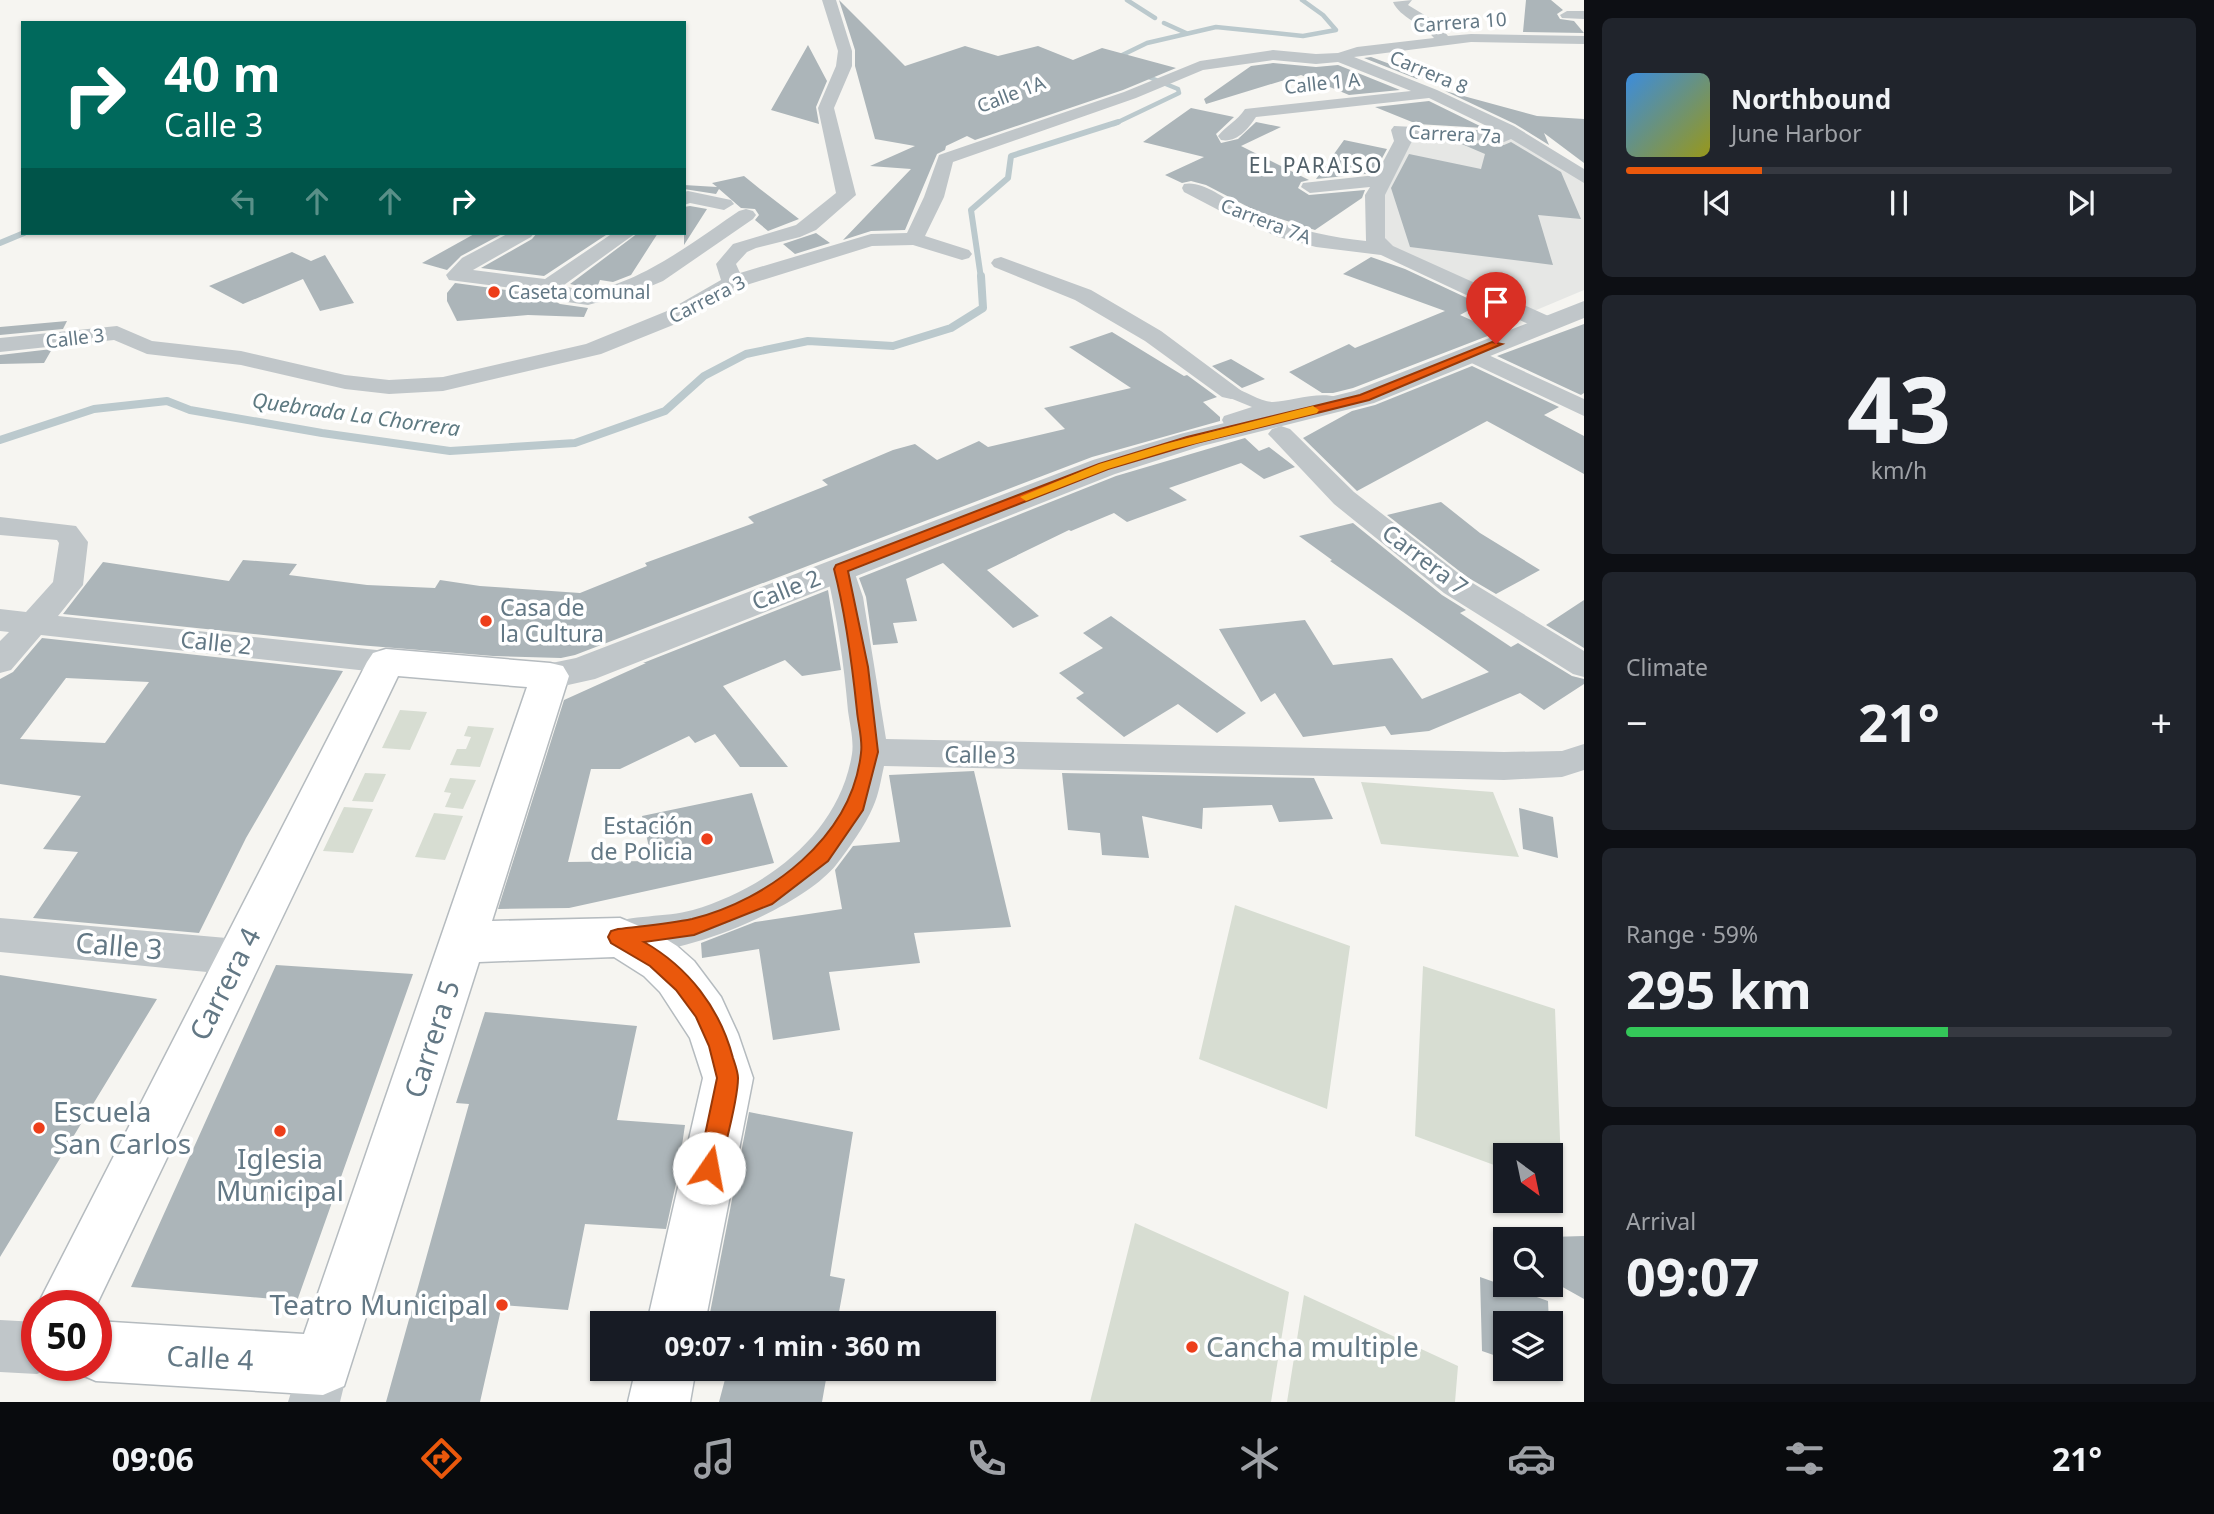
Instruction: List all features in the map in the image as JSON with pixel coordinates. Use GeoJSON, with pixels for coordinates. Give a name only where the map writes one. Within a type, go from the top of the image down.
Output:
{"type":"FeatureCollection","features":[{"type":"Feature","properties":{"kind":"main road","name":"Calle 2"},"geometry":{"type":"LineString","coordinates":[[386,662],[550,676]]}},
{"type":"Feature","properties":{"kind":"main road","name":"Carrera 4"},"geometry":{"type":"LineString","coordinates":[[74,1290],[386,662]]}},
{"type":"Feature","properties":{"kind":"main road","name":"Carrera 5"},"geometry":{"type":"LineString","coordinates":[[318,1384],[550,676]]}},
{"type":"Feature","properties":{"kind":"main road"},"geometry":{"type":"LineString","coordinates":[[464,942],[618,937],[657,960],[683,984],[703,1010],[719,1045],[728,1078],[679,1311]]}},
{"type":"Feature","properties":{"kind":"main road","name":"Calle 4"},"geometry":{"type":"LineString","coordinates":[[112,1353],[318,1384]]}},
{"type":"Feature","properties":{"kind":"main road"},"geometry":{"type":"LineString","coordinates":[[659,1402],[663,1381]]}},
{"type":"Feature","properties":{"kind":"street"},"geometry":{"type":"LineString","coordinates":[[520,235],[469,262],[457,275],[549,286],[568,296],[632,301],[701,281],[730,266],[743,246],[801,230],[846,195],[826,107],[844,66],[845,51],[829,0]]}},
{"type":"Feature","properties":{"kind":"street"},"geometry":{"type":"LineString","coordinates":[[1405,0],[1400,2],[1402,7],[1431,25],[1443,40]]}},
{"type":"Feature","properties":{"kind":"street"},"geometry":{"type":"LineString","coordinates":[[1567,15],[1584,17]]}},
{"type":"Feature","properties":{"kind":"street","name":"Carrera 10"},"geometry":{"type":"LineString","coordinates":[[1340,57],[1357,51],[1443,40],[1515,37],[1584,40]]}},
{"type":"Feature","properties":{"kind":"street","name":"Carrera 8"},"geometry":{"type":"LineString","coordinates":[[945,159],[1130,95],[1200,66],[1273,55],[1316,59],[1340,57],[1432,93],[1524,139],[1584,177]]}},
{"type":"Feature","properties":{"kind":"street","name":"Calle 1 A"},"geometry":{"type":"LineString","coordinates":[[1227,136],[1242,126],[1251,113],[1432,93]]}},
{"type":"Feature","properties":{"kind":"street","name":"Calle 1A"},"geometry":{"type":"LineString","coordinates":[[945,159],[946,145],[983,127]]}},
{"type":"Feature","properties":{"kind":"street","name":"Carrera 7a"},"geometry":{"type":"LineString","coordinates":[[1385,250],[1375,240],[1375,195],[1403,141],[1400,130],[1524,139]]}},
{"type":"Feature","properties":{"kind":"street"},"geometry":{"type":"LineString","coordinates":[[945,159],[934,197],[914,239],[962,254]]}},
{"type":"Feature","properties":{"kind":"street"},"geometry":{"type":"LineString","coordinates":[[1310,187],[1344,186],[1365,180],[1381,181]]}},
{"type":"Feature","properties":{"kind":"street","name":"Carrera 7A"},"geometry":{"type":"LineString","coordinates":[[1191,188],[1240,213],[1313,240],[1385,250]]}},
{"type":"Feature","properties":{"kind":"street"},"geometry":{"type":"LineString","coordinates":[[686,198],[724,204]]}},
{"type":"Feature","properties":{"kind":"street"},"geometry":{"type":"LineString","coordinates":[[588,298],[655,276],[746,215]]}},
{"type":"Feature","properties":{"kind":"street"},"geometry":{"type":"LineString","coordinates":[[549,286],[623,235]]}},
{"type":"Feature","properties":{"kind":"street","name":"Carrera 3"},"geometry":{"type":"LineString","coordinates":[[147,347],[241,358],[345,382],[390,387],[443,384],[593,349],[675,316],[730,266],[870,240],[914,239]]}},
{"type":"Feature","properties":{"kind":"street"},"geometry":{"type":"LineString","coordinates":[[1385,250],[1547,324]]}},
{"type":"Feature","properties":{"kind":"street"},"geometry":{"type":"LineString","coordinates":[[1001,263],[1083,295],[1153,336],[1275,421]]}},
{"type":"Feature","properties":{"kind":"street","name":"Calle 2"},"geometry":{"type":"LineString","coordinates":[[550,676],[582,670],[1104,467],[1191,440],[1364,397],[1584,309]]}},
{"type":"Feature","properties":{"kind":"street","name":"Calle 3"},"geometry":{"type":"LineString","coordinates":[[0,345],[117,333],[147,347]]}},
{"type":"Feature","properties":{"kind":"street"},"geometry":{"type":"LineString","coordinates":[[1471,354],[1584,408]]}},
{"type":"Feature","properties":{"kind":"street"},"geometry":{"type":"LineString","coordinates":[[1231,420],[1275,421],[1307,400],[1339,404]]}},
{"type":"Feature","properties":{"kind":"street","name":"Carrera 7"},"geometry":{"type":"LineString","coordinates":[[1275,421],[1344,498],[1455,586],[1584,666]]}},
{"type":"Feature","properties":{"kind":"street"},"geometry":{"type":"LineString","coordinates":[[0,526],[66,532],[74,542],[68,585],[0,662]]}},
{"type":"Feature","properties":{"kind":"street"},"geometry":{"type":"LineString","coordinates":[[618,937],[694,927],[765,898],[821,856],[856,805],[870,752],[860,667],[841,569]]}},
{"type":"Feature","properties":{"kind":"street","name":"Calle 2"},"geometry":{"type":"LineString","coordinates":[[0,620],[386,662]]}},
{"type":"Feature","properties":{"kind":"street","name":"Calle 3"},"geometry":{"type":"LineString","coordinates":[[870,752],[1504,766],[1562,764],[1584,757]]}},
{"type":"Feature","properties":{"kind":"street","name":"Calle 3"},"geometry":{"type":"LineString","coordinates":[[0,935],[238,957]]}},
{"type":"Feature","properties":{"kind":"street"},"geometry":{"type":"LineString","coordinates":[[0,1346],[21,1347]]}},
{"type":"Feature","properties":{"kind":"shaded area"},"geometry":{"type":"Polygon","coordinates":[[[1400,130],[1524,139],[1584,176],[1584,290],[1534,311],[1386,250],[1381,181],[1400,130]]]}},
{"type":"Feature","properties":{"kind":"shaded area"},"geometry":{"type":"Polygon","coordinates":[[[400,710],[427,712],[410,750],[382,748],[400,710]]]}},
{"type":"Feature","properties":{"kind":"shaded area"},"geometry":{"type":"Polygon","coordinates":[[[468,726],[494,728],[480,767],[450,765],[457,749],[466,749],[471,737],[464,736],[468,726]]]}},
{"type":"Feature","properties":{"kind":"shaded area"},"geometry":{"type":"Polygon","coordinates":[[[365,773],[386,774],[373,802],[352,801],[365,773]]]}},
{"type":"Feature","properties":{"kind":"shaded area"},"geometry":{"type":"Polygon","coordinates":[[[450,778],[476,780],[463,809],[445,807],[451,793],[444,792],[450,778]]]}},
{"type":"Feature","properties":{"kind":"shaded area"},"geometry":{"type":"Polygon","coordinates":[[[1361,782],[1493,792],[1519,857],[1381,844],[1361,782]]]}},
{"type":"Feature","properties":{"kind":"shaded area"},"geometry":{"type":"Polygon","coordinates":[[[344,807],[373,809],[353,853],[323,851],[344,807]]]}},
{"type":"Feature","properties":{"kind":"shaded area"},"geometry":{"type":"Polygon","coordinates":[[[434,813],[463,816],[445,860],[415,857],[434,813]]]}},
{"type":"Feature","properties":{"kind":"shaded area"},"geometry":{"type":"Polygon","coordinates":[[[1235,905],[1350,946],[1327,1109],[1199,1059],[1235,905]]]}},
{"type":"Feature","properties":{"kind":"shaded area"},"geometry":{"type":"Polygon","coordinates":[[[1423,966],[1555,1009],[1560,1143],[1493,1143],[1493,1165],[1415,1136],[1423,966]]]}},
{"type":"Feature","properties":{"kind":"shaded area","name":"Cancha multiple"},"geometry":{"type":"Polygon","coordinates":[[[1135,1223],[1289,1292],[1271,1402],[1090,1402],[1135,1223]]]}},
{"type":"Feature","properties":{"kind":"shaded area","name":"Cancha multiple"},"geometry":{"type":"Polygon","coordinates":[[[1304,1295],[1458,1366],[1455,1402],[1287,1402],[1304,1295]]]}},
{"type":"Feature","properties":{"kind":"building"},"geometry":{"type":"Polygon","coordinates":[[[839,0],[905,66],[965,46],[998,56],[1038,46],[1073,60],[1102,48],[1176,68],[1123,90],[975,140],[967,136],[946,146],[945,150],[937,154],[905,230],[871,231],[843,240],[911,169],[870,166],[915,146],[875,139],[855,66],[855,50],[839,0]]]}},
{"type":"Feature","properties":{"kind":"building"},"geometry":{"type":"Polygon","coordinates":[[[1526,0],[1551,0],[1563,10],[1557,14],[1560,19],[1574,21],[1584,33],[1523,32],[1526,0]]]}},
{"type":"Feature","properties":{"kind":"building"},"geometry":{"type":"Polygon","coordinates":[[[808,45],[827,81],[816,107],[819,124],[771,110],[808,45]]]}},
{"type":"Feature","properties":{"kind":"building"},"geometry":{"type":"Polygon","coordinates":[[[1371,57],[1425,77],[1417,79],[1364,58],[1371,57]]]}},
{"type":"Feature","properties":{"kind":"building"},"geometry":{"type":"Polygon","coordinates":[[[1273,63],[1316,67],[1338,65],[1400,90],[1349,95],[1301,75],[1206,104],[1204,99],[1251,66],[1273,63]]]}},
{"type":"Feature","properties":{"kind":"building"},"geometry":{"type":"Polygon","coordinates":[[[1445,91],[1537,116],[1584,119],[1584,163],[1544,133],[1549,145],[1515,124],[1445,91]]]}},
{"type":"Feature","properties":{"kind":"building"},"geometry":{"type":"Polygon","coordinates":[[[1429,101],[1484,128],[1417,124],[1375,107],[1429,101]]]}},
{"type":"Feature","properties":{"kind":"building"},"geometry":{"type":"Polygon","coordinates":[[[1191,108],[1234,117],[1216,134],[1221,143],[1238,139],[1256,122],[1281,127],[1241,146],[1309,180],[1301,182],[1298,188],[1309,195],[1365,190],[1362,198],[1315,230],[1256,211],[1206,185],[1191,181],[1182,183],[1165,175],[1204,157],[1143,142],[1191,108]]]}},
{"type":"Feature","properties":{"kind":"building"},"geometry":{"type":"Polygon","coordinates":[[[1344,140],[1387,149],[1374,173],[1316,179],[1344,140]]]}},
{"type":"Feature","properties":{"kind":"building"},"geometry":{"type":"Polygon","coordinates":[[[1457,142],[1504,145],[1511,142],[1561,172],[1581,219],[1538,215],[1553,265],[1410,247],[1391,188],[1409,154],[1481,169],[1485,154],[1457,142]]]}},
{"type":"Feature","properties":{"kind":"building"},"geometry":{"type":"Polygon","coordinates":[[[744,176],[799,219],[768,231],[755,220],[759,215],[755,209],[741,208],[719,189],[716,194],[686,189],[686,185],[717,187],[712,183],[744,176]]]}},
{"type":"Feature","properties":{"kind":"building"},"geometry":{"type":"Polygon","coordinates":[[[686,207],[707,209],[684,245],[686,235],[686,207]]]}},
{"type":"Feature","properties":{"kind":"building"},"geometry":{"type":"Polygon","coordinates":[[[816,233],[830,243],[795,254],[783,244],[816,233]]]}},
{"type":"Feature","properties":{"kind":"building"},"geometry":{"type":"Polygon","coordinates":[[[472,235],[500,235],[461,256],[447,270],[422,263],[472,235]]]}},
{"type":"Feature","properties":{"kind":"building"},"geometry":{"type":"Polygon","coordinates":[[[535,235],[606,235],[544,276],[481,268],[535,235]]]}},
{"type":"Feature","properties":{"kind":"building"},"geometry":{"type":"Polygon","coordinates":[[[635,235],[657,235],[631,275],[613,282],[600,280],[598,285],[583,287],[570,284],[635,235]]]}},
{"type":"Feature","properties":{"kind":"building"},"geometry":{"type":"Polygon","coordinates":[[[292,252],[311,261],[325,255],[354,303],[320,311],[303,279],[243,304],[209,286],[292,252]]]}},
{"type":"Feature","properties":{"kind":"building"},"geometry":{"type":"Polygon","coordinates":[[[1371,257],[1405,269],[1480,304],[1460,315],[1498,332],[1353,388],[1322,393],[1289,372],[1349,344],[1355,348],[1445,311],[1343,274],[1371,257]]]}},
{"type":"Feature","properties":{"kind":"building"},"geometry":{"type":"Polygon","coordinates":[[[455,283],[543,295],[560,304],[588,308],[584,317],[528,315],[457,321],[447,301],[447,293],[455,283]]]}},
{"type":"Feature","properties":{"kind":"building"},"geometry":{"type":"Polygon","coordinates":[[[67,321],[63,329],[0,335],[0,327],[67,321]]]}},
{"type":"Feature","properties":{"kind":"building"},"geometry":{"type":"Polygon","coordinates":[[[1584,324],[1584,393],[1581,395],[1497,356],[1584,324]]]}},
{"type":"Feature","properties":{"kind":"building"},"geometry":{"type":"Polygon","coordinates":[[[1112,332],[1184,376],[1187,375],[1217,397],[1203,402],[1220,417],[1220,421],[1092,457],[575,655],[561,658],[493,656],[358,645],[63,614],[103,562],[229,581],[243,560],[297,564],[289,575],[367,585],[435,588],[440,580],[480,586],[580,593],[647,566],[645,563],[754,523],[748,517],[828,485],[822,480],[893,450],[915,444],[937,460],[979,441],[988,447],[1065,429],[1044,408],[1131,388],[1069,347],[1112,332]]]}},
{"type":"Feature","properties":{"kind":"building"},"geometry":{"type":"Polygon","coordinates":[[[52,349],[44,363],[0,364],[0,355],[52,349]]]}},
{"type":"Feature","properties":{"kind":"building"},"geometry":{"type":"Polygon","coordinates":[[[1231,359],[1265,379],[1242,388],[1212,366],[1231,359]]]}},
{"type":"Feature","properties":{"kind":"building"},"geometry":{"type":"Polygon","coordinates":[[[1472,366],[1559,407],[1544,415],[1584,436],[1584,474],[1487,421],[1357,491],[1303,438],[1352,411],[1375,405],[1472,366]]]}},
{"type":"Feature","properties":{"kind":"building"},"geometry":{"type":"Polygon","coordinates":[[[1245,438],[1259,451],[1269,447],[1295,467],[1264,479],[1241,463],[1169,488],[1187,500],[1127,522],[1114,513],[1069,530],[987,570],[1039,616],[1013,628],[943,563],[906,579],[917,621],[893,623],[898,643],[873,645],[866,597],[859,578],[1116,476],[1245,438]]]}},
{"type":"Feature","properties":{"kind":"building"},"geometry":{"type":"Polygon","coordinates":[[[1441,502],[1480,533],[1540,570],[1496,594],[1467,577],[1387,515],[1441,502]]]}},
{"type":"Feature","properties":{"kind":"building"},"geometry":{"type":"Polygon","coordinates":[[[1353,523],[1442,595],[1466,610],[1460,613],[1511,647],[1518,643],[1572,676],[1584,679],[1584,684],[1544,710],[1520,693],[1429,731],[1391,735],[1385,726],[1303,737],[1275,693],[1261,702],[1219,629],[1305,620],[1333,665],[1392,658],[1422,699],[1489,672],[1330,561],[1332,560],[1299,536],[1353,523]]]}},
{"type":"Feature","properties":{"kind":"building"},"geometry":{"type":"Polygon","coordinates":[[[828,590],[841,670],[802,676],[785,660],[723,686],[788,767],[740,767],[715,734],[695,743],[689,736],[620,769],[591,769],[568,862],[652,861],[642,816],[752,793],[774,863],[569,908],[498,909],[564,700],[646,663],[643,663],[828,590]]]}},
{"type":"Feature","properties":{"kind":"building"},"geometry":{"type":"Polygon","coordinates":[[[1584,600],[1584,648],[1546,625],[1584,600]]]}},
{"type":"Feature","properties":{"kind":"building"},"geometry":{"type":"Polygon","coordinates":[[[1111,616],[1246,713],[1217,733],[1178,704],[1124,737],[1076,698],[1084,693],[1059,673],[1103,648],[1083,633],[1111,616]]]}},
{"type":"Feature","properties":{"kind":"building"},"geometry":{"type":"Polygon","coordinates":[[[42,638],[343,671],[246,838],[199,933],[33,918],[78,852],[43,849],[81,796],[0,784],[0,679],[13,672],[42,638]],[[66,678],[20,739],[105,743],[149,682],[66,678]]]}},
{"type":"Feature","properties":{"kind":"building"},"geometry":{"type":"Polygon","coordinates":[[[974,771],[1011,927],[914,933],[920,963],[829,972],[840,1030],[773,1040],[759,949],[702,958],[701,943],[755,922],[842,909],[835,870],[853,846],[900,842],[889,775],[974,771]]]}},
{"type":"Feature","properties":{"kind":"building"},"geometry":{"type":"Polygon","coordinates":[[[1062,773],[1314,778],[1333,819],[1279,822],[1272,805],[1203,808],[1202,829],[1142,816],[1149,858],[1102,855],[1100,833],[1068,830],[1062,773]]]}},
{"type":"Feature","properties":{"kind":"building"},"geometry":{"type":"Polygon","coordinates":[[[1519,808],[1553,817],[1558,858],[1523,849],[1519,808]]]}},
{"type":"Feature","properties":{"kind":"building","name":"Iglesia Municipal"},"geometry":{"type":"Polygon","coordinates":[[[276,965],[413,974],[297,1301],[131,1287],[276,965]]]}},
{"type":"Feature","properties":{"kind":"building","name":"Escuela San Carlos"},"geometry":{"type":"Polygon","coordinates":[[[0,975],[157,999],[0,1257],[0,975]]]}},
{"type":"Feature","properties":{"kind":"building"},"geometry":{"type":"Polygon","coordinates":[[[485,1012],[637,1026],[617,1120],[685,1125],[666,1229],[585,1224],[568,1310],[502,1305],[480,1402],[386,1402],[469,1104],[456,1103],[485,1012]]]}},
{"type":"Feature","properties":{"kind":"building"},"geometry":{"type":"Polygon","coordinates":[[[749,1112],[853,1132],[830,1276],[845,1279],[839,1311],[710,1311],[749,1112]]]}},
{"type":"Feature","properties":{"kind":"building"},"geometry":{"type":"Polygon","coordinates":[[[1584,1236],[1584,1299],[1563,1287],[1563,1237],[1584,1236]]]}},
{"type":"Feature","properties":{"kind":"building"},"geometry":{"type":"Polygon","coordinates":[[[1480,1277],[1493,1282],[1493,1297],[1537,1297],[1548,1301],[1548,1311],[1493,1311],[1493,1355],[1482,1351],[1480,1277]]]}},
{"type":"Feature","properties":{"kind":"building"},"geometry":{"type":"Polygon","coordinates":[[[725,1381],[826,1381],[822,1402],[719,1402],[725,1381]]]}},
{"type":"Feature","properties":{"kind":"waterway"},"geometry":{"type":"LineString","coordinates":[[1127,0],[1155,18]]}},
{"type":"Feature","properties":{"kind":"waterway","name":"Quebrada La Chorrera"},"geometry":{"type":"LineString","coordinates":[[1112,60],[1147,43],[1216,27],[1303,36],[1336,30],[1323,15],[1302,0]]}},
{"type":"Feature","properties":{"kind":"waterway"},"geometry":{"type":"LineString","coordinates":[[1164,23],[1186,33]]}},
{"type":"Feature","properties":{"kind":"waterway","name":"Quebrada La Chorrera"},"geometry":{"type":"LineString","coordinates":[[1114,124],[1179,93],[1178,89],[1139,73]]}},
{"type":"Feature","properties":{"kind":"waterway","name":"Quebrada La Chorrera"},"geometry":{"type":"LineString","coordinates":[[981,278],[971,210],[1008,178],[1011,156],[1118,122]]}},
{"type":"Feature","properties":{"kind":"waterway"},"geometry":{"type":"LineString","coordinates":[[0,243],[21,234]]}},
{"type":"Feature","properties":{"kind":"waterway","name":"Quebrada La Chorrera"},"geometry":{"type":"LineString","coordinates":[[0,440],[94,409],[167,401],[190,410],[322,433],[450,451],[575,443],[665,411],[704,376],[746,354],[808,341],[893,346],[951,328],[983,308],[981,276]]}},
{"type":"Feature","properties":{"kind":"slow traffic"},"geometry":{"type":"LineString","coordinates":[[1026,497],[1104,467],[1191,440],[1313,410]]}},
{"type":"Feature","properties":{"kind":"place","name":"Caseta comunal"},"geometry":{"type":"Point","coordinates":[494,292]}},
{"type":"Feature","properties":{"kind":"place","name":"Casa de la Cultura"},"geometry":{"type":"Point","coordinates":[486,621]}},
{"type":"Feature","properties":{"kind":"place","name":"Estación de Policia"},"geometry":{"type":"Point","coordinates":[707,839]}},
{"type":"Feature","properties":{"kind":"place","name":"Escuela San Carlos"},"geometry":{"type":"Point","coordinates":[39,1128]}},
{"type":"Feature","properties":{"kind":"place","name":"Iglesia Municipal"},"geometry":{"type":"Point","coordinates":[280,1131]}},
{"type":"Feature","properties":{"kind":"place","name":"Teatro Municipal"},"geometry":{"type":"Point","coordinates":[502,1305]}},
{"type":"Feature","properties":{"kind":"place","name":"Cancha multiple"},"geometry":{"type":"Point","coordinates":[1192,1347]}},
{"type":"Feature","properties":{"kind":"district","name":"EL PARAISO"},"geometry":{"type":"Point","coordinates":[1316,166]}},
{"type":"Feature","properties":{"kind":"route"},"geometry":{"type":"LineString","coordinates":[[709,1168],[728,1078],[719,1045],[703,1010],[683,984],[657,960],[618,937],[694,927],[765,898],[821,856],[856,805],[870,752],[860,667],[841,569],[1104,467],[1191,440],[1364,397],[1496,344]]}}]}
